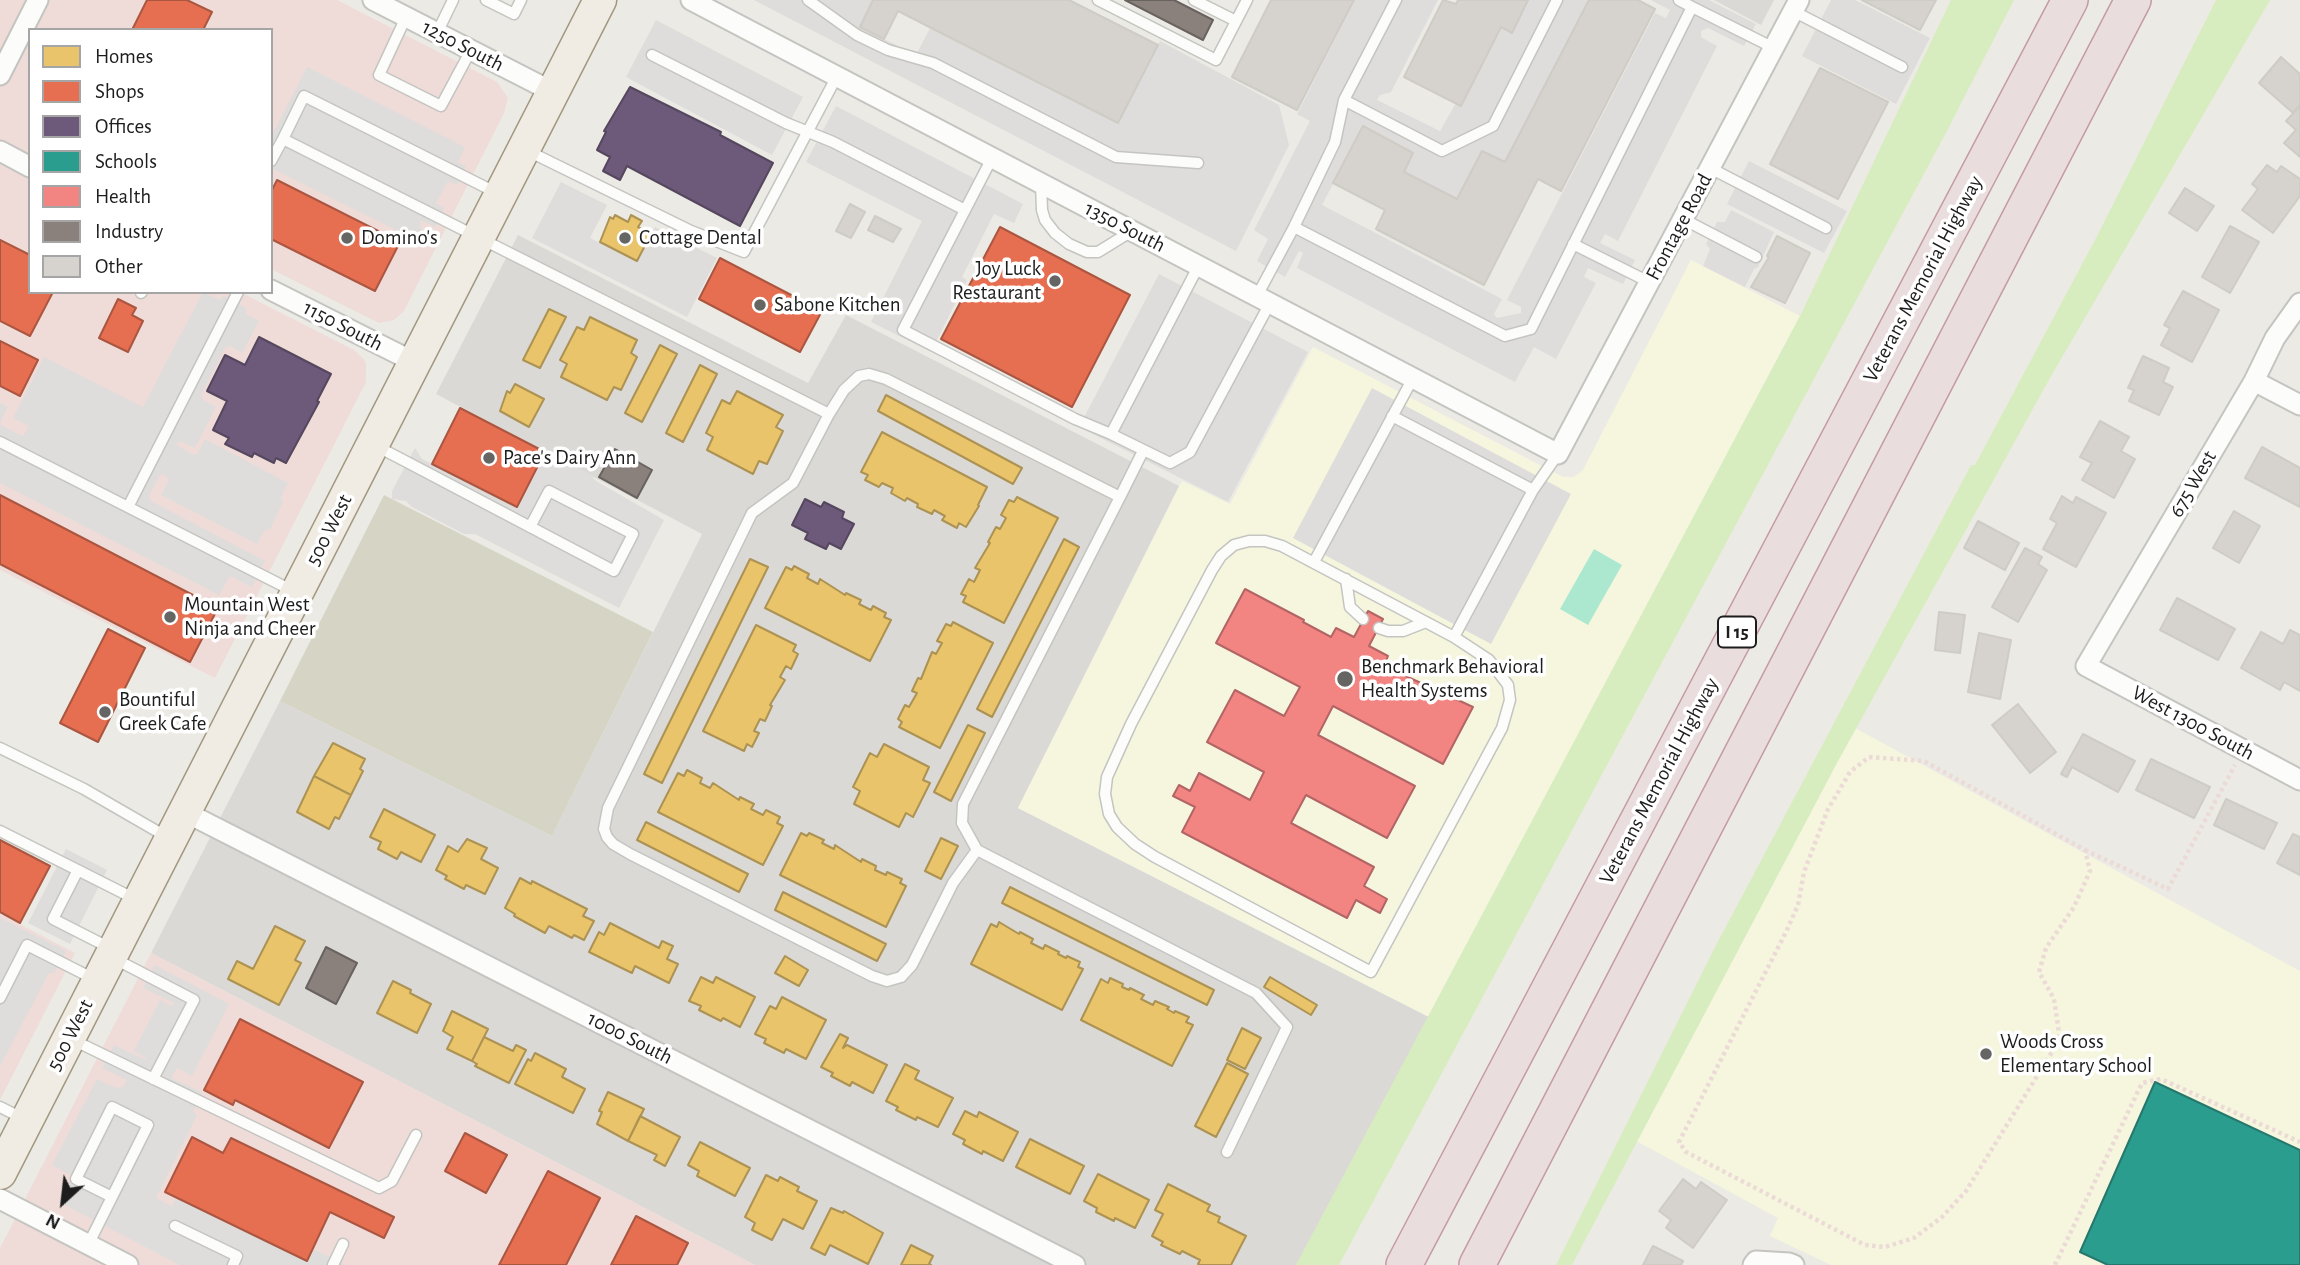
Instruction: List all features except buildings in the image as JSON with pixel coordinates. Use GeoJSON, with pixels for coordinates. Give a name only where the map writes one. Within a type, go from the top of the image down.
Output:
{"type":"FeatureCollection","features":[{"type":"Feature","properties":{"kind":"highway","name":"Veterans Memorial Highway"},"geometry":{"type":"LineString","coordinates":[[1404,1265],[2070,0]]}},
{"type":"Feature","properties":{"kind":"highway"},"geometry":{"type":"LineString","coordinates":[[1477,1265],[2133,0]]}},
{"type":"Feature","properties":{"kind":"main road","name":"500 West"},"geometry":{"type":"LineString","coordinates":[[0,1173],[13,1113],[69,1038],[600,0]]}},
{"type":"Feature","properties":{"kind":"street"},"geometry":{"type":"LineString","coordinates":[[0,75],[38,0]]}},
{"type":"Feature","properties":{"kind":"street","name":"1250 South"},"geometry":{"type":"LineString","coordinates":[[373,0],[553,92]]}},
{"type":"Feature","properties":{"kind":"street","name":"1350 South"},"geometry":{"type":"LineString","coordinates":[[691,0],[1558,454]]}},
{"type":"Feature","properties":{"kind":"street","name":"Frontage Road"},"geometry":{"type":"LineString","coordinates":[[1558,454],[1796,6]]}},
{"type":"Feature","properties":{"kind":"street"},"geometry":{"type":"LineString","coordinates":[[0,151],[28,166]]}},
{"type":"Feature","properties":{"kind":"street","name":"1150 South"},"geometry":{"type":"LineString","coordinates":[[273,291],[414,362]]}},
{"type":"Feature","properties":{"kind":"street","name":"675 West"},"geometry":{"type":"LineString","coordinates":[[2086,666],[2254,381],[2275,338],[2300,303]]}},
{"type":"Feature","properties":{"kind":"street"},"geometry":{"type":"LineString","coordinates":[[2254,381],[2300,405]]}},
{"type":"Feature","properties":{"kind":"street","name":"West 1300 South"},"geometry":{"type":"LineString","coordinates":[[2086,666],[2300,779]]}},
{"type":"Feature","properties":{"kind":"street","name":"1000 South"},"geometry":{"type":"LineString","coordinates":[[178,825],[1075,1265]]}},
{"type":"Feature","properties":{"kind":"street"},"geometry":{"type":"LineString","coordinates":[[0,1199],[88,1245],[105,1260],[128,1265]]}},
{"type":"Feature","properties":{"kind":"street"},"geometry":{"type":"LineString","coordinates":[[1755,1263],[1794,1265]]}},
{"type":"Feature","properties":{"kind":"lane"},"geometry":{"type":"LineString","coordinates":[[437,33],[453,0]]}},
{"type":"Feature","properties":{"kind":"lane"},"geometry":{"type":"LineString","coordinates":[[486,0],[514,14],[521,0]]}},
{"type":"Feature","properties":{"kind":"lane"},"geometry":{"type":"LineString","coordinates":[[808,0],[857,35],[888,50],[933,63],[1116,157],[1198,163]]}},
{"type":"Feature","properties":{"kind":"lane"},"geometry":{"type":"LineString","coordinates":[[1098,0],[1216,60],[1247,0]]}},
{"type":"Feature","properties":{"kind":"lane"},"geometry":{"type":"LineString","coordinates":[[1194,0],[1236,21]]}},
{"type":"Feature","properties":{"kind":"lane"},"geometry":{"type":"LineString","coordinates":[[992,158],[903,330],[1075,419],[1170,463],[1189,452],[1335,142],[1344,100],[1396,0]]}},
{"type":"Feature","properties":{"kind":"lane"},"geometry":{"type":"LineString","coordinates":[[1344,100],[1442,151],[1493,125],[1557,0]]}},
{"type":"Feature","properties":{"kind":"lane"},"geometry":{"type":"LineString","coordinates":[[1679,0],[1774,48]]}},
{"type":"Feature","properties":{"kind":"lane"},"geometry":{"type":"LineString","coordinates":[[1294,227],[1505,336],[1531,329],[1692,6]]}},
{"type":"Feature","properties":{"kind":"lane"},"geometry":{"type":"LineString","coordinates":[[1796,6],[1902,67]]}},
{"type":"Feature","properties":{"kind":"lane"},"geometry":{"type":"LineString","coordinates":[[406,17],[379,75],[441,106],[471,50]]}},
{"type":"Feature","properties":{"kind":"lane"},"geometry":{"type":"LineString","coordinates":[[652,55],[786,123],[833,142],[965,210]]}},
{"type":"Feature","properties":{"kind":"lane"},"geometry":{"type":"LineString","coordinates":[[524,149],[691,231],[744,252],[837,76]]}},
{"type":"Feature","properties":{"kind":"lane"},"geometry":{"type":"LineString","coordinates":[[273,157],[304,96],[500,195]]}},
{"type":"Feature","properties":{"kind":"lane"},"geometry":{"type":"LineString","coordinates":[[282,139],[828,414]]}},
{"type":"Feature","properties":{"kind":"lane"},"geometry":{"type":"LineString","coordinates":[[1710,168],[1826,228]]}},
{"type":"Feature","properties":{"kind":"lane"},"geometry":{"type":"LineString","coordinates":[[1041,183],[1045,220],[1055,233],[1069,244],[1087,252],[1098,252],[1132,230]]}},
{"type":"Feature","properties":{"kind":"lane"},"geometry":{"type":"LineString","coordinates":[[1683,219],[1756,257]]}},
{"type":"Feature","properties":{"kind":"lane"},"geometry":{"type":"LineString","coordinates":[[1573,244],[1650,282]]}},
{"type":"Feature","properties":{"kind":"lane"},"geometry":{"type":"LineString","coordinates":[[1111,434],[1199,265]]}},
{"type":"Feature","properties":{"kind":"lane"},"geometry":{"type":"LineString","coordinates":[[128,507],[237,294]]}},
{"type":"Feature","properties":{"kind":"lane"},"geometry":{"type":"LineString","coordinates":[[977,850],[953,883],[912,965],[901,977],[887,981],[872,976],[630,854],[607,838],[604,829],[608,808],[752,513],[793,482],[828,414],[844,390],[859,376],[877,375],[1120,497]]}},
{"type":"Feature","properties":{"kind":"lane"},"geometry":{"type":"LineString","coordinates":[[1314,562],[1413,378]]}},
{"type":"Feature","properties":{"kind":"lane"},"geometry":{"type":"LineString","coordinates":[[1392,416],[1533,490]]}},
{"type":"Feature","properties":{"kind":"lane"},"geometry":{"type":"LineString","coordinates":[[0,442],[297,593]]}},
{"type":"Feature","properties":{"kind":"lane"},"geometry":{"type":"LineString","coordinates":[[372,445],[530,527],[614,570],[634,534],[549,491],[530,527]]}},
{"type":"Feature","properties":{"kind":"lane"},"geometry":{"type":"LineString","coordinates":[[1143,451],[964,804],[962,823],[977,850],[1256,993],[1287,1027],[1227,1152]]}},
{"type":"Feature","properties":{"kind":"lane"},"geometry":{"type":"LineString","coordinates":[[1454,637],[1533,490],[1558,454]]}},
{"type":"Feature","properties":{"kind":"lane"},"geometry":{"type":"LineString","coordinates":[[1265,541],[1282,546],[1314,562],[1454,637],[1489,660],[1508,685],[1510,700],[1502,728],[1371,972],[1135,844],[1108,814],[1105,794],[1107,777],[1115,755],[1221,556],[1234,545],[1265,541]]}},
{"type":"Feature","properties":{"kind":"lane"},"geometry":{"type":"LineString","coordinates":[[1346,579],[1350,607],[1363,619]]}},
{"type":"Feature","properties":{"kind":"lane"},"geometry":{"type":"LineString","coordinates":[[1379,628],[1403,631],[1426,622]]}},
{"type":"Feature","properties":{"kind":"lane"},"geometry":{"type":"LineString","coordinates":[[0,748],[84,789],[178,825]]}},
{"type":"Feature","properties":{"kind":"lane"},"geometry":{"type":"LineString","coordinates":[[0,831],[139,901]]}},
{"type":"Feature","properties":{"kind":"lane"},"geometry":{"type":"LineString","coordinates":[[78,870],[53,919],[108,963]]}},
{"type":"Feature","properties":{"kind":"lane"},"geometry":{"type":"LineString","coordinates":[[0,998],[27,945],[108,963],[194,1000],[153,1079]]}},
{"type":"Feature","properties":{"kind":"lane"},"geometry":{"type":"LineString","coordinates":[[69,1038],[379,1188],[393,1181],[416,1135]]}},
{"type":"Feature","properties":{"kind":"lane"},"geometry":{"type":"LineString","coordinates":[[88,1245],[112,1197],[148,1125],[112,1107],[76,1179],[112,1197]]}},
{"type":"Feature","properties":{"kind":"lane"},"geometry":{"type":"LineString","coordinates":[[175,1226],[237,1256],[233,1265]]}},
{"type":"Feature","properties":{"kind":"lane"},"geometry":{"type":"LineString","coordinates":[[333,1265],[343,1244]]}},
{"type":"Feature","properties":{"kind":"path"},"geometry":{"type":"LineString","coordinates":[[2085,850],[2090,871],[2074,907],[2046,948],[2039,972],[2054,999],[2060,1039],[1966,1191],[1942,1217],[1914,1238],[1885,1247],[1865,1245],[1686,1152],[1679,1142],[1787,932],[1798,905],[1804,872],[1828,808],[1850,772],[1869,757],[1924,761],[2085,850],[2168,889],[2236,764]]}},
{"type":"Feature","properties":{"kind":"path"},"geometry":{"type":"LineString","coordinates":[[2055,1265],[2141,1083],[2161,1079],[2300,1142]]}},
{"type":"Feature","properties":{"kind":"shaded area"},"geometry":{"type":"Polygon","coordinates":[[[0,0],[337,0],[497,82],[508,98],[504,113],[404,311],[394,320],[379,323],[273,270],[273,28],[28,28],[28,294],[244,294],[354,350],[366,364],[366,382],[215,678],[0,570],[0,0]]]}},
{"type":"Feature","properties":{"kind":"shaded area"},"geometry":{"type":"Polygon","coordinates":[[[754,0],[873,0],[860,27],[916,55],[930,28],[1118,123],[1160,41],[1279,105],[1289,145],[1236,251],[754,0]]]}},
{"type":"Feature","properties":{"kind":"shaded area"},"geometry":{"type":"Polygon","coordinates":[[[1355,0],[1438,0],[1391,92],[1380,95],[1377,100],[1440,131],[1456,103],[1461,105],[1501,27],[1512,33],[1528,0],[1589,0],[1505,162],[1482,151],[1457,199],[1404,172],[1413,153],[1363,127],[1322,205],[1502,299],[1494,314],[1497,318],[1521,313],[1521,307],[1507,300],[1655,13],[1666,18],[1670,10],[1651,0],[1709,0],[1756,24],[1744,46],[1708,28],[1701,31],[1701,37],[1717,46],[1618,241],[1605,234],[1600,243],[1635,260],[1623,284],[1588,268],[1584,277],[1596,283],[1556,359],[1534,347],[1515,382],[1297,268],[1303,253],[1299,251],[1285,277],[1257,261],[1268,239],[1254,230],[1310,121],[1297,114],[1355,0]]]}},
{"type":"Feature","properties":{"kind":"shaded area"},"geometry":{"type":"Polygon","coordinates":[[[1714,0],[1774,0],[1761,25],[1714,0]]]}},
{"type":"Feature","properties":{"kind":"shaded area"},"geometry":{"type":"Polygon","coordinates":[[[1831,0],[1855,0],[1930,38],[1896,104],[1802,56],[1831,0]]]}},
{"type":"Feature","properties":{"kind":"shaded area"},"geometry":{"type":"Polygon","coordinates":[[[656,20],[803,97],[772,155],[626,77],[656,20]]]}},
{"type":"Feature","properties":{"kind":"shaded area"},"geometry":{"type":"Polygon","coordinates":[[[307,67],[465,147],[458,162],[466,167],[457,185],[448,181],[436,203],[444,208],[435,227],[420,220],[422,243],[273,169],[273,133],[307,67]]]}},
{"type":"Feature","properties":{"kind":"shaded area"},"geometry":{"type":"Polygon","coordinates":[[[836,106],[1023,204],[1014,223],[994,214],[962,277],[967,280],[931,352],[871,322],[922,221],[806,162],[836,106]]]}},
{"type":"Feature","properties":{"kind":"shaded area"},"geometry":{"type":"Polygon","coordinates":[[[1749,161],[1847,211],[1824,253],[1727,204],[1749,161]]]}},
{"type":"Feature","properties":{"kind":"shaded area"},"geometry":{"type":"Polygon","coordinates":[[[561,182],[607,205],[590,238],[637,261],[655,227],[717,258],[687,317],[532,238],[561,182]]]}},
{"type":"Feature","properties":{"kind":"shaded area"},"geometry":{"type":"Polygon","coordinates":[[[1731,210],[1774,232],[1758,267],[1754,269],[1745,287],[1703,266],[1710,249],[1706,244],[1717,222],[1725,222],[1731,210]]]}},
{"type":"Feature","properties":{"kind":"shaded area"},"geometry":{"type":"Polygon","coordinates":[[[518,235],[808,383],[846,315],[1179,486],[1018,808],[1429,1017],[1298,1265],[755,1265],[151,953],[280,701],[552,836],[702,534],[436,394],[518,235]]]}},
{"type":"Feature","properties":{"kind":"shaded area","name":"Benchmark Behavioral Health Systems"},"geometry":{"type":"Polygon","coordinates":[[[1691,260],[1800,316],[1429,1017],[1018,808],[1182,481],[1230,504],[1313,347],[1563,477],[1574,477],[1583,470],[1691,260]]]}},
{"type":"Feature","properties":{"kind":"shaded area"},"geometry":{"type":"Polygon","coordinates":[[[1159,274],[1308,352],[1228,502],[1079,427],[1159,274]]]}},
{"type":"Feature","properties":{"kind":"shaded area"},"geometry":{"type":"Polygon","coordinates":[[[202,294],[219,300],[224,296],[246,308],[246,314],[259,321],[242,353],[231,346],[225,348],[201,395],[203,400],[216,407],[195,448],[180,441],[176,445],[194,455],[198,453],[205,439],[288,483],[281,497],[283,502],[270,529],[264,531],[257,544],[161,495],[169,479],[163,474],[149,496],[151,501],[265,561],[252,587],[230,576],[219,595],[0,483],[0,403],[8,407],[1,425],[24,435],[29,426],[13,418],[44,357],[143,407],[202,294]]]}},
{"type":"Feature","properties":{"kind":"shaded area"},"geometry":{"type":"Polygon","coordinates":[[[1372,388],[1571,494],[1491,644],[1293,538],[1372,388]]]}},
{"type":"Feature","properties":{"kind":"shaded area"},"geometry":{"type":"Polygon","coordinates":[[[415,448],[422,459],[517,507],[547,452],[664,520],[619,608],[475,534],[464,534],[412,507],[406,501],[392,499],[392,491],[415,448]]]}},
{"type":"Feature","properties":{"kind":"shaded area"},"geometry":{"type":"Polygon","coordinates":[[[384,495],[653,632],[552,836],[280,701],[384,495]]]}},
{"type":"Feature","properties":{"kind":"shaded area","name":"Woods Cross Elementary School"},"geometry":{"type":"Polygon","coordinates":[[[1846,723],[2300,971],[2300,1265],[1831,1265],[1770,1236],[1778,1218],[1629,1137],[1846,723]]]}},
{"type":"Feature","properties":{"kind":"shaded area"},"geometry":{"type":"Polygon","coordinates":[[[66,849],[107,870],[70,944],[28,923],[66,849]]]}},
{"type":"Feature","properties":{"kind":"shaded area"},"geometry":{"type":"Polygon","coordinates":[[[0,914],[75,953],[0,1100],[0,914]]]}},
{"type":"Feature","properties":{"kind":"shaded area"},"geometry":{"type":"Polygon","coordinates":[[[0,918],[66,951],[54,973],[49,973],[0,1066],[0,918]]]}},
{"type":"Feature","properties":{"kind":"shaded area"},"geometry":{"type":"Polygon","coordinates":[[[151,953],[755,1265],[0,1265],[0,1248],[151,953]]]}},
{"type":"Feature","properties":{"kind":"shaded area"},"geometry":{"type":"Polygon","coordinates":[[[155,965],[229,1004],[192,1076],[177,1068],[172,1076],[173,1079],[202,1092],[193,1112],[197,1115],[156,1198],[172,1206],[176,1198],[306,1261],[313,1249],[346,1265],[180,1265],[59,1202],[72,1176],[52,1165],[97,1079],[116,1088],[123,1087],[127,1080],[102,1068],[114,1045],[146,1060],[134,1051],[160,1000],[172,1006],[174,1003],[143,988],[155,965]]]}},
{"type":"Feature","properties":{"kind":"green space"},"geometry":{"type":"Polygon","coordinates":[[[1951,0],[2014,0],[1948,129],[1339,1265],[1296,1265],[1800,316],[1951,0]]]}},
{"type":"Feature","properties":{"kind":"green space"},"geometry":{"type":"Polygon","coordinates":[[[2216,0],[2270,0],[2050,378],[1837,763],[1572,1265],[1556,1265],[1714,949],[1971,465],[1975,465],[2096,238],[2216,0]]]}},
{"type":"Feature","properties":{"kind":"green space"},"geometry":{"type":"Polygon","coordinates":[[[1594,549],[1622,565],[1588,625],[1560,609],[1594,549]]]}},
{"type":"Feature","properties":{"kind":"place","name":"Domino's"},"geometry":{"type":"Point","coordinates":[347,238]}},
{"type":"Feature","properties":{"kind":"place","name":"Cottage Dental"},"geometry":{"type":"Point","coordinates":[625,238]}},
{"type":"Feature","properties":{"kind":"place","name":"Joy Luck Restaurant"},"geometry":{"type":"Point","coordinates":[1055,281]}},
{"type":"Feature","properties":{"kind":"place","name":"Sabone Kitchen"},"geometry":{"type":"Point","coordinates":[760,305]}},
{"type":"Feature","properties":{"kind":"place","name":"Pace's Dairy Ann"},"geometry":{"type":"Point","coordinates":[489,458]}},
{"type":"Feature","properties":{"kind":"place","name":"Mountain West Ninja and Cheer"},"geometry":{"type":"Point","coordinates":[170,617]}},
{"type":"Feature","properties":{"kind":"place","name":"Benchmark Behavioral Health Systems"},"geometry":{"type":"Point","coordinates":[1345,679]}},
{"type":"Feature","properties":{"kind":"place","name":"Bountiful Greek Cafe"},"geometry":{"type":"Point","coordinates":[105,712]}},
{"type":"Feature","properties":{"kind":"place","name":"Woods Cross Elementary School"},"geometry":{"type":"Point","coordinates":[1986,1054]}}]}
